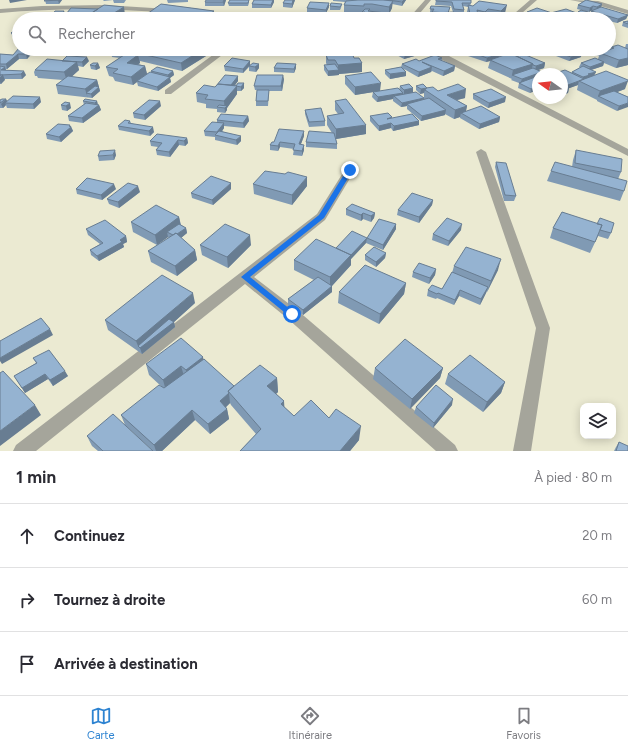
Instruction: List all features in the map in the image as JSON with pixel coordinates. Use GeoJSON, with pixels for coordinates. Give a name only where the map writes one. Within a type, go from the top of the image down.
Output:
{"type":"FeatureCollection","features":[{"type":"Feature","properties":{"kind":"street"},"geometry":{"type":"LineString","coordinates":[[417,12],[428,0]]}},
{"type":"Feature","properties":{"kind":"street"},"geometry":{"type":"LineString","coordinates":[[519,12],[534,0]]}},
{"type":"Feature","properties":{"kind":"street"},"geometry":{"type":"LineString","coordinates":[[573,0],[598,3],[628,12]]}},
{"type":"Feature","properties":{"kind":"street"},"geometry":{"type":"LineString","coordinates":[[0,11],[35,7],[109,6],[177,12]]}},
{"type":"Feature","properties":{"kind":"street"},"geometry":{"type":"LineString","coordinates":[[168,92],[217,56]]}},
{"type":"Feature","properties":{"kind":"street"},"geometry":{"type":"LineString","coordinates":[[443,56],[628,152]]}},
{"type":"Feature","properties":{"kind":"street"},"geometry":{"type":"LineString","coordinates":[[481,152],[543,328],[522,451]]}},
{"type":"Feature","properties":{"kind":"street"},"geometry":{"type":"LineString","coordinates":[[22,451],[321,217],[350,170]]}},
{"type":"Feature","properties":{"kind":"street"},"geometry":{"type":"LineString","coordinates":[[245,277],[292,314],[449,451]]}},
{"type":"Feature","properties":{"kind":"building"},"geometry":{"type":"Polygon","coordinates":[[[206,0],[224,0],[223,2],[205,2],[206,0]]]}},
{"type":"Feature","properties":{"kind":"building"},"geometry":{"type":"Polygon","coordinates":[[[230,0],[249,0],[248,3],[228,3],[230,0]]]}},
{"type":"Feature","properties":{"kind":"building"},"geometry":{"type":"Polygon","coordinates":[[[254,0],[273,0],[271,5],[252,4],[254,0]]]}},
{"type":"Feature","properties":{"kind":"building"},"geometry":{"type":"Polygon","coordinates":[[[285,0],[293,0],[292,4],[283,3],[285,0]]]}},
{"type":"Feature","properties":{"kind":"building"},"geometry":{"type":"Polygon","coordinates":[[[388,0],[404,0],[402,2],[388,0]]]}},
{"type":"Feature","properties":{"kind":"building"},"geometry":{"type":"Polygon","coordinates":[[[436,0],[471,0],[471,3],[462,3],[464,10],[454,9],[452,2],[436,0]]]}},
{"type":"Feature","properties":{"kind":"building"},"geometry":{"type":"Polygon","coordinates":[[[586,0],[602,4],[597,7],[593,6],[590,8],[578,5],[586,0]]]}},
{"type":"Feature","properties":{"kind":"building"},"geometry":{"type":"Polygon","coordinates":[[[346,1],[393,1],[389,7],[372,4],[364,4],[364,6],[344,5],[346,1]]]}},
{"type":"Feature","properties":{"kind":"building"},"geometry":{"type":"Polygon","coordinates":[[[479,1],[507,5],[501,11],[488,9],[485,12],[477,10],[477,12],[470,12],[468,5],[473,6],[479,1]]]}},
{"type":"Feature","properties":{"kind":"building"},"geometry":{"type":"Polygon","coordinates":[[[310,2],[329,3],[326,10],[307,8],[310,2]]]}},
{"type":"Feature","properties":{"kind":"building"},"geometry":{"type":"Polygon","coordinates":[[[331,3],[342,4],[340,7],[330,6],[331,3]]]}},
{"type":"Feature","properties":{"kind":"building"},"geometry":{"type":"Polygon","coordinates":[[[161,4],[214,11],[212,12],[150,12],[161,4]]]}},
{"type":"Feature","properties":{"kind":"building"},"geometry":{"type":"Polygon","coordinates":[[[104,5],[124,7],[116,12],[93,12],[104,5]]]}},
{"type":"Feature","properties":{"kind":"building"},"geometry":{"type":"Polygon","coordinates":[[[431,6],[450,7],[448,12],[432,12],[434,9],[430,9],[431,6]]]}},
{"type":"Feature","properties":{"kind":"building"},"geometry":{"type":"Polygon","coordinates":[[[601,7],[628,15],[618,19],[616,18],[616,12],[591,11],[601,7]]]}},
{"type":"Feature","properties":{"kind":"building"},"geometry":{"type":"Polygon","coordinates":[[[71,8],[98,9],[93,12],[68,12],[71,8]]]}},
{"type":"Feature","properties":{"kind":"building"},"geometry":{"type":"Polygon","coordinates":[[[537,8],[549,12],[527,12],[537,8]]]}},
{"type":"Feature","properties":{"kind":"building"},"geometry":{"type":"Polygon","coordinates":[[[365,9],[370,9],[368,11],[377,12],[365,12],[362,12],[365,9]]]}},
{"type":"Feature","properties":{"kind":"building"},"geometry":{"type":"Polygon","coordinates":[[[566,9],[574,12],[555,12],[566,9]]]}},
{"type":"Feature","properties":{"kind":"building"},"geometry":{"type":"Polygon","coordinates":[[[616,46],[628,49],[628,58],[619,60],[608,56],[616,56],[616,46]]]}},
{"type":"Feature","properties":{"kind":"building"},"geometry":{"type":"Polygon","coordinates":[[[0,54],[16,56],[6,64],[0,64],[0,54]]]}},
{"type":"Feature","properties":{"kind":"building"},"geometry":{"type":"Polygon","coordinates":[[[67,56],[87,57],[82,62],[62,61],[67,56]]]}},
{"type":"Feature","properties":{"kind":"building"},"geometry":{"type":"Polygon","coordinates":[[[122,56],[137,56],[127,63],[145,66],[131,77],[113,73],[118,69],[106,67],[122,56]]]}},
{"type":"Feature","properties":{"kind":"building"},"geometry":{"type":"Polygon","coordinates":[[[150,56],[192,56],[181,63],[150,56]]]}},
{"type":"Feature","properties":{"kind":"building"},"geometry":{"type":"Polygon","coordinates":[[[326,56],[353,56],[354,58],[359,58],[362,63],[338,65],[335,60],[328,60],[326,56]]]}},
{"type":"Feature","properties":{"kind":"building"},"geometry":{"type":"Polygon","coordinates":[[[432,56],[437,56],[442,58],[438,59],[455,66],[444,71],[422,62],[432,67],[419,72],[402,64],[416,59],[419,61],[432,56]]]}},
{"type":"Feature","properties":{"kind":"building"},"geometry":{"type":"Polygon","coordinates":[[[482,56],[494,56],[487,58],[482,56]]]}},
{"type":"Feature","properties":{"kind":"building"},"geometry":{"type":"Polygon","coordinates":[[[501,56],[516,56],[533,64],[513,70],[490,60],[501,56]]]}},
{"type":"Feature","properties":{"kind":"building"},"geometry":{"type":"Polygon","coordinates":[[[516,56],[528,56],[545,63],[536,66],[516,56]]]}},
{"type":"Feature","properties":{"kind":"building"},"geometry":{"type":"Polygon","coordinates":[[[232,58],[250,61],[243,69],[224,66],[232,58]]]}},
{"type":"Feature","properties":{"kind":"building"},"geometry":{"type":"Polygon","coordinates":[[[595,58],[604,62],[590,67],[581,63],[595,58]]]}},
{"type":"Feature","properties":{"kind":"building"},"geometry":{"type":"Polygon","coordinates":[[[47,59],[77,62],[64,72],[35,70],[47,59]]]}},
{"type":"Feature","properties":{"kind":"building"},"geometry":{"type":"Polygon","coordinates":[[[93,63],[98,63],[95,66],[90,65],[93,63]]]}},
{"type":"Feature","properties":{"kind":"building"},"geometry":{"type":"Polygon","coordinates":[[[253,63],[259,64],[255,67],[249,66],[253,63]]]}},
{"type":"Feature","properties":{"kind":"building"},"geometry":{"type":"Polygon","coordinates":[[[277,63],[296,64],[294,69],[274,68],[277,63]]]}},
{"type":"Feature","properties":{"kind":"building"},"geometry":{"type":"Polygon","coordinates":[[[335,64],[339,70],[328,71],[324,65],[335,64]]]}},
{"type":"Feature","properties":{"kind":"building"},"geometry":{"type":"Polygon","coordinates":[[[0,66],[5,67],[1,70],[24,71],[21,74],[0,75],[0,66]]]}},
{"type":"Feature","properties":{"kind":"building"},"geometry":{"type":"Polygon","coordinates":[[[583,66],[596,72],[583,77],[572,72],[583,66]]]}},
{"type":"Feature","properties":{"kind":"building"},"geometry":{"type":"Polygon","coordinates":[[[157,67],[173,71],[168,75],[151,71],[157,67]]]}},
{"type":"Feature","properties":{"kind":"building"},"geometry":{"type":"Polygon","coordinates":[[[401,67],[406,72],[390,74],[385,70],[401,67]]]}},
{"type":"Feature","properties":{"kind":"building"},"geometry":{"type":"Polygon","coordinates":[[[532,68],[532,76],[522,79],[512,75],[532,68]]]}},
{"type":"Feature","properties":{"kind":"building"},"geometry":{"type":"Polygon","coordinates":[[[568,71],[584,79],[568,85],[568,71]]]}},
{"type":"Feature","properties":{"kind":"building"},"geometry":{"type":"Polygon","coordinates":[[[606,71],[628,81],[600,91],[579,81],[606,71]]]}},
{"type":"Feature","properties":{"kind":"building"},"geometry":{"type":"Polygon","coordinates":[[[150,72],[170,77],[157,87],[137,81],[150,72]]]}},
{"type":"Feature","properties":{"kind":"building"},"geometry":{"type":"Polygon","coordinates":[[[371,72],[381,83],[355,87],[345,76],[371,72]]]}},
{"type":"Feature","properties":{"kind":"building"},"geometry":{"type":"Polygon","coordinates":[[[225,75],[238,76],[231,85],[218,84],[216,86],[225,75]]]}},
{"type":"Feature","properties":{"kind":"building"},"geometry":{"type":"Polygon","coordinates":[[[257,75],[283,75],[281,86],[254,86],[257,75]]]}},
{"type":"Feature","properties":{"kind":"building"},"geometry":{"type":"Polygon","coordinates":[[[68,76],[97,80],[85,89],[56,85],[68,76]]]}},
{"type":"Feature","properties":{"kind":"building"},"geometry":{"type":"Polygon","coordinates":[[[532,78],[532,89],[531,89],[519,83],[532,78]]]}},
{"type":"Feature","properties":{"kind":"building"},"geometry":{"type":"Polygon","coordinates":[[[238,83],[244,83],[241,87],[236,86],[238,83]]]}},
{"type":"Feature","properties":{"kind":"building"},"geometry":{"type":"Polygon","coordinates":[[[218,84],[237,86],[224,101],[205,99],[208,95],[196,93],[204,85],[215,87],[218,84]]]}},
{"type":"Feature","properties":{"kind":"building"},"geometry":{"type":"Polygon","coordinates":[[[409,84],[413,88],[404,90],[400,86],[409,84]]]}},
{"type":"Feature","properties":{"kind":"building"},"geometry":{"type":"Polygon","coordinates":[[[423,84],[427,88],[421,89],[416,86],[423,84]]]}},
{"type":"Feature","properties":{"kind":"building"},"geometry":{"type":"Polygon","coordinates":[[[458,84],[466,89],[447,95],[467,106],[455,110],[425,90],[426,88],[433,87],[438,91],[458,84]]]}},
{"type":"Feature","properties":{"kind":"building"},"geometry":{"type":"Polygon","coordinates":[[[95,86],[99,87],[91,94],[86,93],[95,86]]]}},
{"type":"Feature","properties":{"kind":"building"},"geometry":{"type":"Polygon","coordinates":[[[398,88],[403,93],[378,97],[373,92],[398,88]]]}},
{"type":"Feature","properties":{"kind":"building"},"geometry":{"type":"Polygon","coordinates":[[[491,89],[506,97],[489,103],[473,94],[491,89]]]}},
{"type":"Feature","properties":{"kind":"building"},"geometry":{"type":"Polygon","coordinates":[[[257,90],[269,90],[268,101],[256,101],[257,90]]]}},
{"type":"Feature","properties":{"kind":"building"},"geometry":{"type":"Polygon","coordinates":[[[614,91],[628,97],[628,103],[619,106],[598,96],[614,91]]]}},
{"type":"Feature","properties":{"kind":"building"},"geometry":{"type":"Polygon","coordinates":[[[416,92],[424,98],[402,103],[394,96],[416,92]]]}},
{"type":"Feature","properties":{"kind":"building"},"geometry":{"type":"Polygon","coordinates":[[[13,96],[40,97],[33,104],[5,103],[13,96]]]}},
{"type":"Feature","properties":{"kind":"building"},"geometry":{"type":"Polygon","coordinates":[[[429,98],[446,110],[422,116],[407,104],[429,98]]]}},
{"type":"Feature","properties":{"kind":"building"},"geometry":{"type":"Polygon","coordinates":[[[6,99],[0,103],[0,100],[6,99]]]}},
{"type":"Feature","properties":{"kind":"building"},"geometry":{"type":"Polygon","coordinates":[[[85,99],[97,101],[95,103],[83,101],[85,99]]]}},
{"type":"Feature","properties":{"kind":"building"},"geometry":{"type":"Polygon","coordinates":[[[346,99],[366,125],[336,129],[327,116],[344,113],[335,101],[346,99]]]}},
{"type":"Feature","properties":{"kind":"building"},"geometry":{"type":"Polygon","coordinates":[[[149,100],[160,101],[144,115],[133,113],[149,100]]]}},
{"type":"Feature","properties":{"kind":"building"},"geometry":{"type":"Polygon","coordinates":[[[65,102],[70,103],[66,106],[61,105],[65,102]]]}},
{"type":"Feature","properties":{"kind":"building"},"geometry":{"type":"Polygon","coordinates":[[[86,103],[99,105],[82,118],[68,116],[86,103]]]}},
{"type":"Feature","properties":{"kind":"building"},"geometry":{"type":"Polygon","coordinates":[[[219,105],[227,106],[225,108],[217,107],[219,105]]]}},
{"type":"Feature","properties":{"kind":"building"},"geometry":{"type":"Polygon","coordinates":[[[481,106],[500,117],[480,124],[461,113],[481,106]]]}},
{"type":"Feature","properties":{"kind":"building"},"geometry":{"type":"Polygon","coordinates":[[[321,108],[325,121],[309,122],[305,110],[321,108]]]}},
{"type":"Feature","properties":{"kind":"building"},"geometry":{"type":"Polygon","coordinates":[[[388,113],[392,117],[387,119],[412,114],[419,121],[394,126],[391,123],[379,126],[370,116],[388,113]]]}},
{"type":"Feature","properties":{"kind":"building"},"geometry":{"type":"Polygon","coordinates":[[[221,114],[248,116],[243,123],[217,120],[221,114]]]}},
{"type":"Feature","properties":{"kind":"building"},"geometry":{"type":"Polygon","coordinates":[[[125,120],[130,121],[128,123],[153,127],[149,131],[118,126],[125,120]]]}},
{"type":"Feature","properties":{"kind":"building"},"geometry":{"type":"Polygon","coordinates":[[[212,122],[224,123],[217,132],[204,131],[212,122]]]}},
{"type":"Feature","properties":{"kind":"building"},"geometry":{"type":"Polygon","coordinates":[[[58,124],[70,125],[69,126],[71,127],[59,137],[46,134],[58,124]]]}},
{"type":"Feature","properties":{"kind":"building"},"geometry":{"type":"Polygon","coordinates":[[[279,129],[304,131],[299,144],[304,145],[302,151],[293,150],[295,144],[280,142],[278,146],[270,145],[274,142],[279,129]]]}},
{"type":"Feature","properties":{"kind":"building"},"geometry":{"type":"Polygon","coordinates":[[[219,131],[241,136],[236,140],[215,135],[219,131]]]}},
{"type":"Feature","properties":{"kind":"building"},"geometry":{"type":"Polygon","coordinates":[[[309,131],[334,133],[337,144],[306,142],[309,131]]]}},
{"type":"Feature","properties":{"kind":"building"},"geometry":{"type":"Polygon","coordinates":[[[157,134],[187,138],[184,141],[178,140],[169,152],[156,150],[162,143],[150,141],[157,134]]]}},
{"type":"Feature","properties":{"kind":"building"},"geometry":{"type":"Polygon","coordinates":[[[115,150],[113,155],[98,156],[100,151],[115,150]]]}},
{"type":"Feature","properties":{"kind":"building"},"geometry":{"type":"Polygon","coordinates":[[[576,150],[622,159],[621,172],[575,163],[576,150]]]}},
{"type":"Feature","properties":{"kind":"building"},"geometry":{"type":"Polygon","coordinates":[[[496,162],[506,163],[516,196],[505,195],[496,162]]]}},
{"type":"Feature","properties":{"kind":"building"},"geometry":{"type":"Polygon","coordinates":[[[555,162],[627,181],[624,191],[551,171],[555,162]]]}},
{"type":"Feature","properties":{"kind":"building"},"geometry":{"type":"Polygon","coordinates":[[[265,171],[285,174],[288,172],[307,177],[292,195],[253,184],[265,171]]]}},
{"type":"Feature","properties":{"kind":"building"},"geometry":{"type":"Polygon","coordinates":[[[211,176],[231,183],[212,200],[191,193],[211,176]]]}},
{"type":"Feature","properties":{"kind":"building"},"geometry":{"type":"Polygon","coordinates":[[[87,178],[114,184],[101,195],[76,189],[87,178]]]}},
{"type":"Feature","properties":{"kind":"building"},"geometry":{"type":"Polygon","coordinates":[[[128,183],[138,186],[118,202],[107,199],[128,183]]]}},
{"type":"Feature","properties":{"kind":"building"},"geometry":{"type":"Polygon","coordinates":[[[412,193],[433,200],[419,217],[398,210],[412,193]]]}},
{"type":"Feature","properties":{"kind":"building"},"geometry":{"type":"Polygon","coordinates":[[[352,204],[375,213],[371,216],[363,213],[361,215],[346,209],[352,204]]]}},
{"type":"Feature","properties":{"kind":"building"},"geometry":{"type":"Polygon","coordinates":[[[156,205],[179,217],[155,235],[131,222],[156,205]]]}},
{"type":"Feature","properties":{"kind":"building"},"geometry":{"type":"Polygon","coordinates":[[[562,212],[602,225],[595,242],[553,228],[562,212]]]}},
{"type":"Feature","properties":{"kind":"building"},"geometry":{"type":"Polygon","coordinates":[[[447,218],[462,224],[449,241],[433,234],[447,218]]]}},
{"type":"Feature","properties":{"kind":"building"},"geometry":{"type":"Polygon","coordinates":[[[600,218],[614,223],[611,233],[600,230],[602,225],[597,224],[600,218]]]}},
{"type":"Feature","properties":{"kind":"building"},"geometry":{"type":"Polygon","coordinates":[[[379,219],[396,224],[383,245],[367,238],[379,219]]]}},
{"type":"Feature","properties":{"kind":"building"},"geometry":{"type":"Polygon","coordinates":[[[105,220],[126,236],[120,240],[122,242],[97,256],[90,250],[103,243],[86,229],[105,220]]]}},
{"type":"Feature","properties":{"kind":"building"},"geometry":{"type":"Polygon","coordinates":[[[179,224],[186,228],[173,235],[167,232],[179,224]]]}},
{"type":"Feature","properties":{"kind":"building"},"geometry":{"type":"Polygon","coordinates":[[[225,224],[250,235],[227,257],[200,245],[225,224]]]}},
{"type":"Feature","properties":{"kind":"building"},"geometry":{"type":"Polygon","coordinates":[[[352,231],[367,238],[351,255],[336,248],[352,231]]]}},
{"type":"Feature","properties":{"kind":"building"},"geometry":{"type":"Polygon","coordinates":[[[176,233],[195,250],[175,266],[148,251],[176,233]]]}},
{"type":"Feature","properties":{"kind":"building"},"geometry":{"type":"Polygon","coordinates":[[[316,239],[351,255],[330,277],[294,260],[316,239]]]}},
{"type":"Feature","properties":{"kind":"building"},"geometry":{"type":"Polygon","coordinates":[[[374,247],[386,253],[376,262],[365,255],[374,247]]]}},
{"type":"Feature","properties":{"kind":"building"},"geometry":{"type":"Polygon","coordinates":[[[466,247],[501,259],[491,281],[454,266],[466,247]]]}},
{"type":"Feature","properties":{"kind":"building"},"geometry":{"type":"Polygon","coordinates":[[[419,263],[436,269],[430,278],[413,272],[419,263]]]}},
{"type":"Feature","properties":{"kind":"building"},"geometry":{"type":"Polygon","coordinates":[[[365,265],[406,283],[380,314],[339,292],[365,265]]]}},
{"type":"Feature","properties":{"kind":"building"},"geometry":{"type":"Polygon","coordinates":[[[452,272],[488,287],[481,299],[460,290],[455,300],[428,290],[432,285],[442,289],[452,272]]]}},
{"type":"Feature","properties":{"kind":"building"},"geometry":{"type":"Polygon","coordinates":[[[162,275],[193,293],[136,341],[105,320],[162,275]]]}},
{"type":"Feature","properties":{"kind":"building"},"geometry":{"type":"Polygon","coordinates":[[[318,277],[332,286],[303,310],[288,299],[318,277]]]}},
{"type":"Feature","properties":{"kind":"building"},"geometry":{"type":"Polygon","coordinates":[[[41,318],[50,329],[0,358],[0,341],[41,318]]]}},
{"type":"Feature","properties":{"kind":"building"},"geometry":{"type":"Polygon","coordinates":[[[169,319],[174,322],[140,348],[138,346],[169,319]]]}},
{"type":"Feature","properties":{"kind":"building"},"geometry":{"type":"Polygon","coordinates":[[[181,338],[203,357],[186,370],[181,366],[163,380],[146,364],[181,338]]]}},
{"type":"Feature","properties":{"kind":"building"},"geometry":{"type":"Polygon","coordinates":[[[405,339],[443,368],[412,399],[375,368],[405,339]]]}},
{"type":"Feature","properties":{"kind":"building"},"geometry":{"type":"Polygon","coordinates":[[[49,350],[65,371],[50,380],[45,374],[22,388],[14,376],[37,363],[33,358],[49,350]]]}},
{"type":"Feature","properties":{"kind":"building"},"geometry":{"type":"Polygon","coordinates":[[[470,355],[505,382],[487,402],[448,374],[470,355]]]}},
{"type":"Feature","properties":{"kind":"building"},"geometry":{"type":"Polygon","coordinates":[[[204,359],[234,386],[220,401],[227,409],[208,424],[192,410],[154,445],[121,415],[159,385],[164,388],[204,359]]]}},
{"type":"Feature","properties":{"kind":"building"},"geometry":{"type":"Polygon","coordinates":[[[260,365],[277,378],[267,386],[284,401],[281,404],[294,416],[311,400],[329,418],[336,409],[361,426],[340,451],[240,451],[261,429],[228,391],[260,365]]]}},
{"type":"Feature","properties":{"kind":"building"},"geometry":{"type":"Polygon","coordinates":[[[3,371],[35,405],[0,431],[0,373],[3,371]]]}},
{"type":"Feature","properties":{"kind":"building"},"geometry":{"type":"Polygon","coordinates":[[[436,385],[453,399],[434,423],[416,407],[436,385]]]}},
{"type":"Feature","properties":{"kind":"building"},"geometry":{"type":"Polygon","coordinates":[[[113,414],[153,451],[103,451],[87,436],[113,414]]]}},
{"type":"Feature","properties":{"kind":"building"},"geometry":{"type":"Polygon","coordinates":[[[619,442],[628,446],[628,451],[616,451],[619,442]]]}},
{"type":"Feature","properties":{"kind":"route"},"geometry":{"type":"LineString","coordinates":[[292,314],[245,277],[321,217],[350,170]]}}]}
